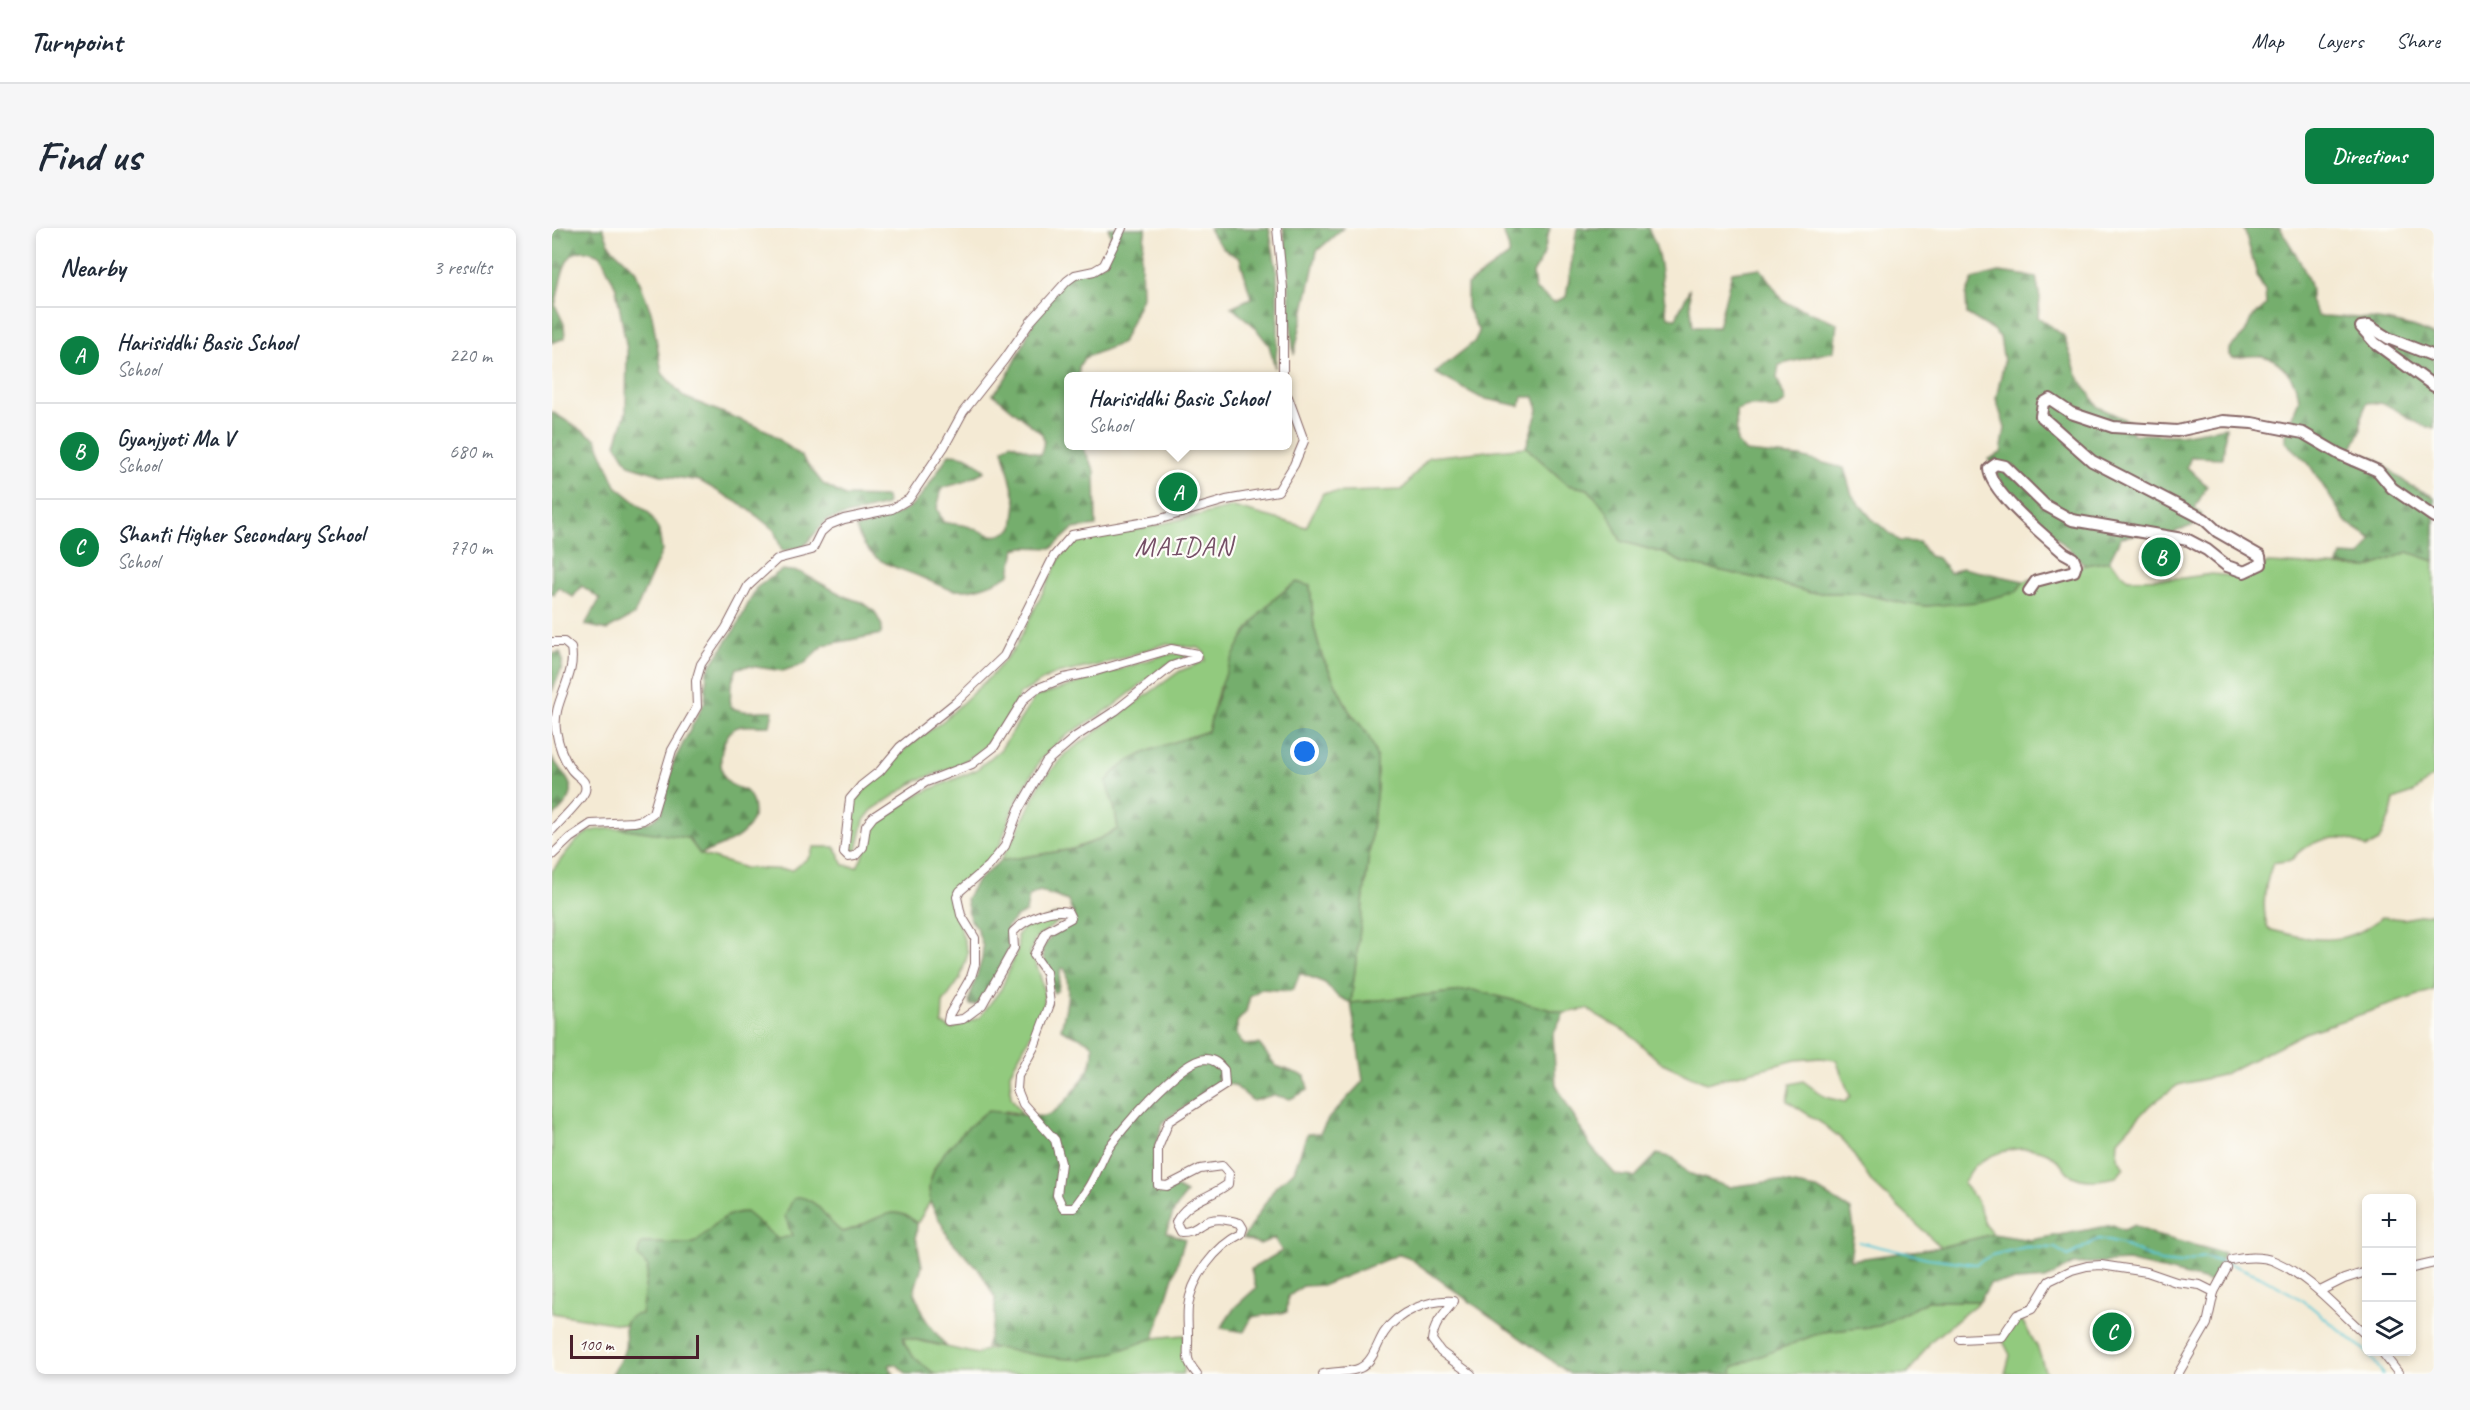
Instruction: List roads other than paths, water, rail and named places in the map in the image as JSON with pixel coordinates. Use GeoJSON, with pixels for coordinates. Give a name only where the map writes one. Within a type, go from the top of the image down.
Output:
{"type":"FeatureCollection","features":[{"type":"Feature","properties":{"kind":"street"},"geometry":{"type":"LineString","coordinates":[[552,855],[570,838],[591,824],[634,822],[643,820],[653,813],[672,750],[697,707],[696,681],[701,664],[726,628],[748,586],[777,559],[812,550],[821,532],[830,525],[844,519],[892,509],[909,499],[944,447],[963,412],[1031,321],[1067,281],[1075,275],[1094,271],[1104,265],[1122,228]]}},
{"type":"Feature","properties":{"kind":"street"},"geometry":{"type":"LineString","coordinates":[[1277,228],[1283,288],[1283,372]]}},
{"type":"Feature","properties":{"kind":"street"},"geometry":{"type":"LineString","coordinates":[[2434,356],[2388,338],[2369,326],[2361,327],[2375,343],[2434,386]]}},
{"type":"Feature","properties":{"kind":"street"},"geometry":{"type":"LineString","coordinates":[[2029,591],[2036,580],[2074,571],[2076,565],[2073,558],[2064,553],[2006,500],[1989,475],[1989,469],[1996,464],[2005,466],[2045,505],[2072,520],[2188,540],[2207,550],[2227,566],[2244,572],[2261,564],[2260,556],[2253,550],[2218,532],[2204,519],[2092,461],[2041,416],[2043,403],[2050,399],[2071,413],[2113,427],[2177,431],[2223,421],[2252,423],[2303,434],[2339,454],[2378,471],[2392,488],[2434,518]]}},
{"type":"Feature","properties":{"kind":"street"},"geometry":{"type":"LineString","coordinates":[[1197,1374],[1188,1362],[1188,1306],[1192,1289],[1205,1266],[1230,1239],[1241,1234],[1243,1228],[1240,1223],[1217,1219],[1204,1222],[1195,1230],[1181,1232],[1176,1222],[1181,1213],[1188,1206],[1218,1192],[1228,1184],[1229,1174],[1222,1166],[1200,1169],[1167,1186],[1158,1185],[1158,1148],[1169,1121],[1225,1085],[1224,1070],[1216,1061],[1205,1059],[1193,1062],[1168,1082],[1135,1115],[1107,1152],[1092,1181],[1074,1208],[1063,1208],[1057,1195],[1061,1163],[1055,1140],[1023,1104],[1017,1089],[1018,1076],[1034,1047],[1050,1004],[1046,972],[1034,955],[1047,932],[1071,918],[1068,912],[1061,910],[1022,922],[1013,932],[1014,948],[982,1005],[963,1019],[948,1021],[949,1015],[971,977],[975,964],[975,938],[961,915],[957,897],[960,891],[990,866],[1005,846],[1019,809],[1046,762],[1075,736],[1115,711],[1172,666],[1196,658],[1197,654],[1171,649],[1064,678],[1036,689],[1024,699],[994,747],[972,764],[926,782],[888,806],[866,826],[862,847],[855,856],[848,857],[844,853],[850,799],[861,786],[880,771],[900,747],[956,702],[1004,656],[1054,556],[1072,536],[1157,520],[1226,500],[1278,490],[1294,465],[1304,441],[1292,411]]}},
{"type":"Feature","properties":{"kind":"street"},"geometry":{"type":"LineString","coordinates":[[552,642],[564,642],[571,648],[569,678],[558,708],[556,727],[562,752],[571,770],[583,781],[585,787],[580,800],[552,830]]}},
{"type":"Feature","properties":{"kind":"street"},"geometry":{"type":"LineString","coordinates":[[2232,1260],[2245,1257],[2273,1260],[2320,1291],[2362,1330]]}},
{"type":"Feature","properties":{"kind":"street"},"geometry":{"type":"LineString","coordinates":[[2416,1267],[2434,1263]]}},
{"type":"Feature","properties":{"kind":"street"},"geometry":{"type":"LineString","coordinates":[[1960,1339],[2002,1337],[2017,1315],[2032,1309],[2049,1281],[2086,1266],[2101,1265],[2147,1272],[2176,1282],[2200,1285],[2214,1292]]}},
{"type":"Feature","properties":{"kind":"street"},"geometry":{"type":"LineString","coordinates":[[2178,1374],[2207,1324],[2214,1292],[2227,1268]]}},
{"type":"Feature","properties":{"kind":"street"},"geometry":{"type":"LineString","coordinates":[[2320,1291],[2344,1279],[2362,1274]]}},
{"type":"Feature","properties":{"kind":"street"},"geometry":{"type":"LineString","coordinates":[[1323,1374],[1360,1368],[1369,1361],[1395,1319],[1408,1311],[1450,1300],[1454,1301],[1439,1318],[1433,1330],[1432,1340],[1441,1352],[1472,1374]]}},
{"type":"Feature","properties":{"kind":"street"},"geometry":{"type":"LineString","coordinates":[[2385,1356],[2399,1374]]}},
{"type":"Feature","properties":{"kind":"waterway"},"geometry":{"type":"LineString","coordinates":[[1859,1242],[1928,1258],[1976,1264],[1992,1255],[2026,1247],[2055,1248],[2068,1256],[2099,1239],[2121,1244],[2161,1262],[2179,1264],[2203,1257],[2230,1264],[2260,1276],[2304,1301],[2369,1354],[2383,1374]]}},
{"type":"Feature","properties":{"kind":"place","name":"Harisiddhi Basic School"},"geometry":{"type":"Point","coordinates":[1178,492]}},
{"type":"Feature","properties":{"kind":"place","name":"Gyanjyoti Ma V"},"geometry":{"type":"Point","coordinates":[2161,557]}},
{"type":"Feature","properties":{"kind":"place","name":"Shanti Higher Secondary School"},"geometry":{"type":"Point","coordinates":[2112,1332]}},
{"type":"Feature","properties":{"kind":"district","name":"MAIDAN"},"geometry":{"type":"Point","coordinates":[1184,546]}}]}
